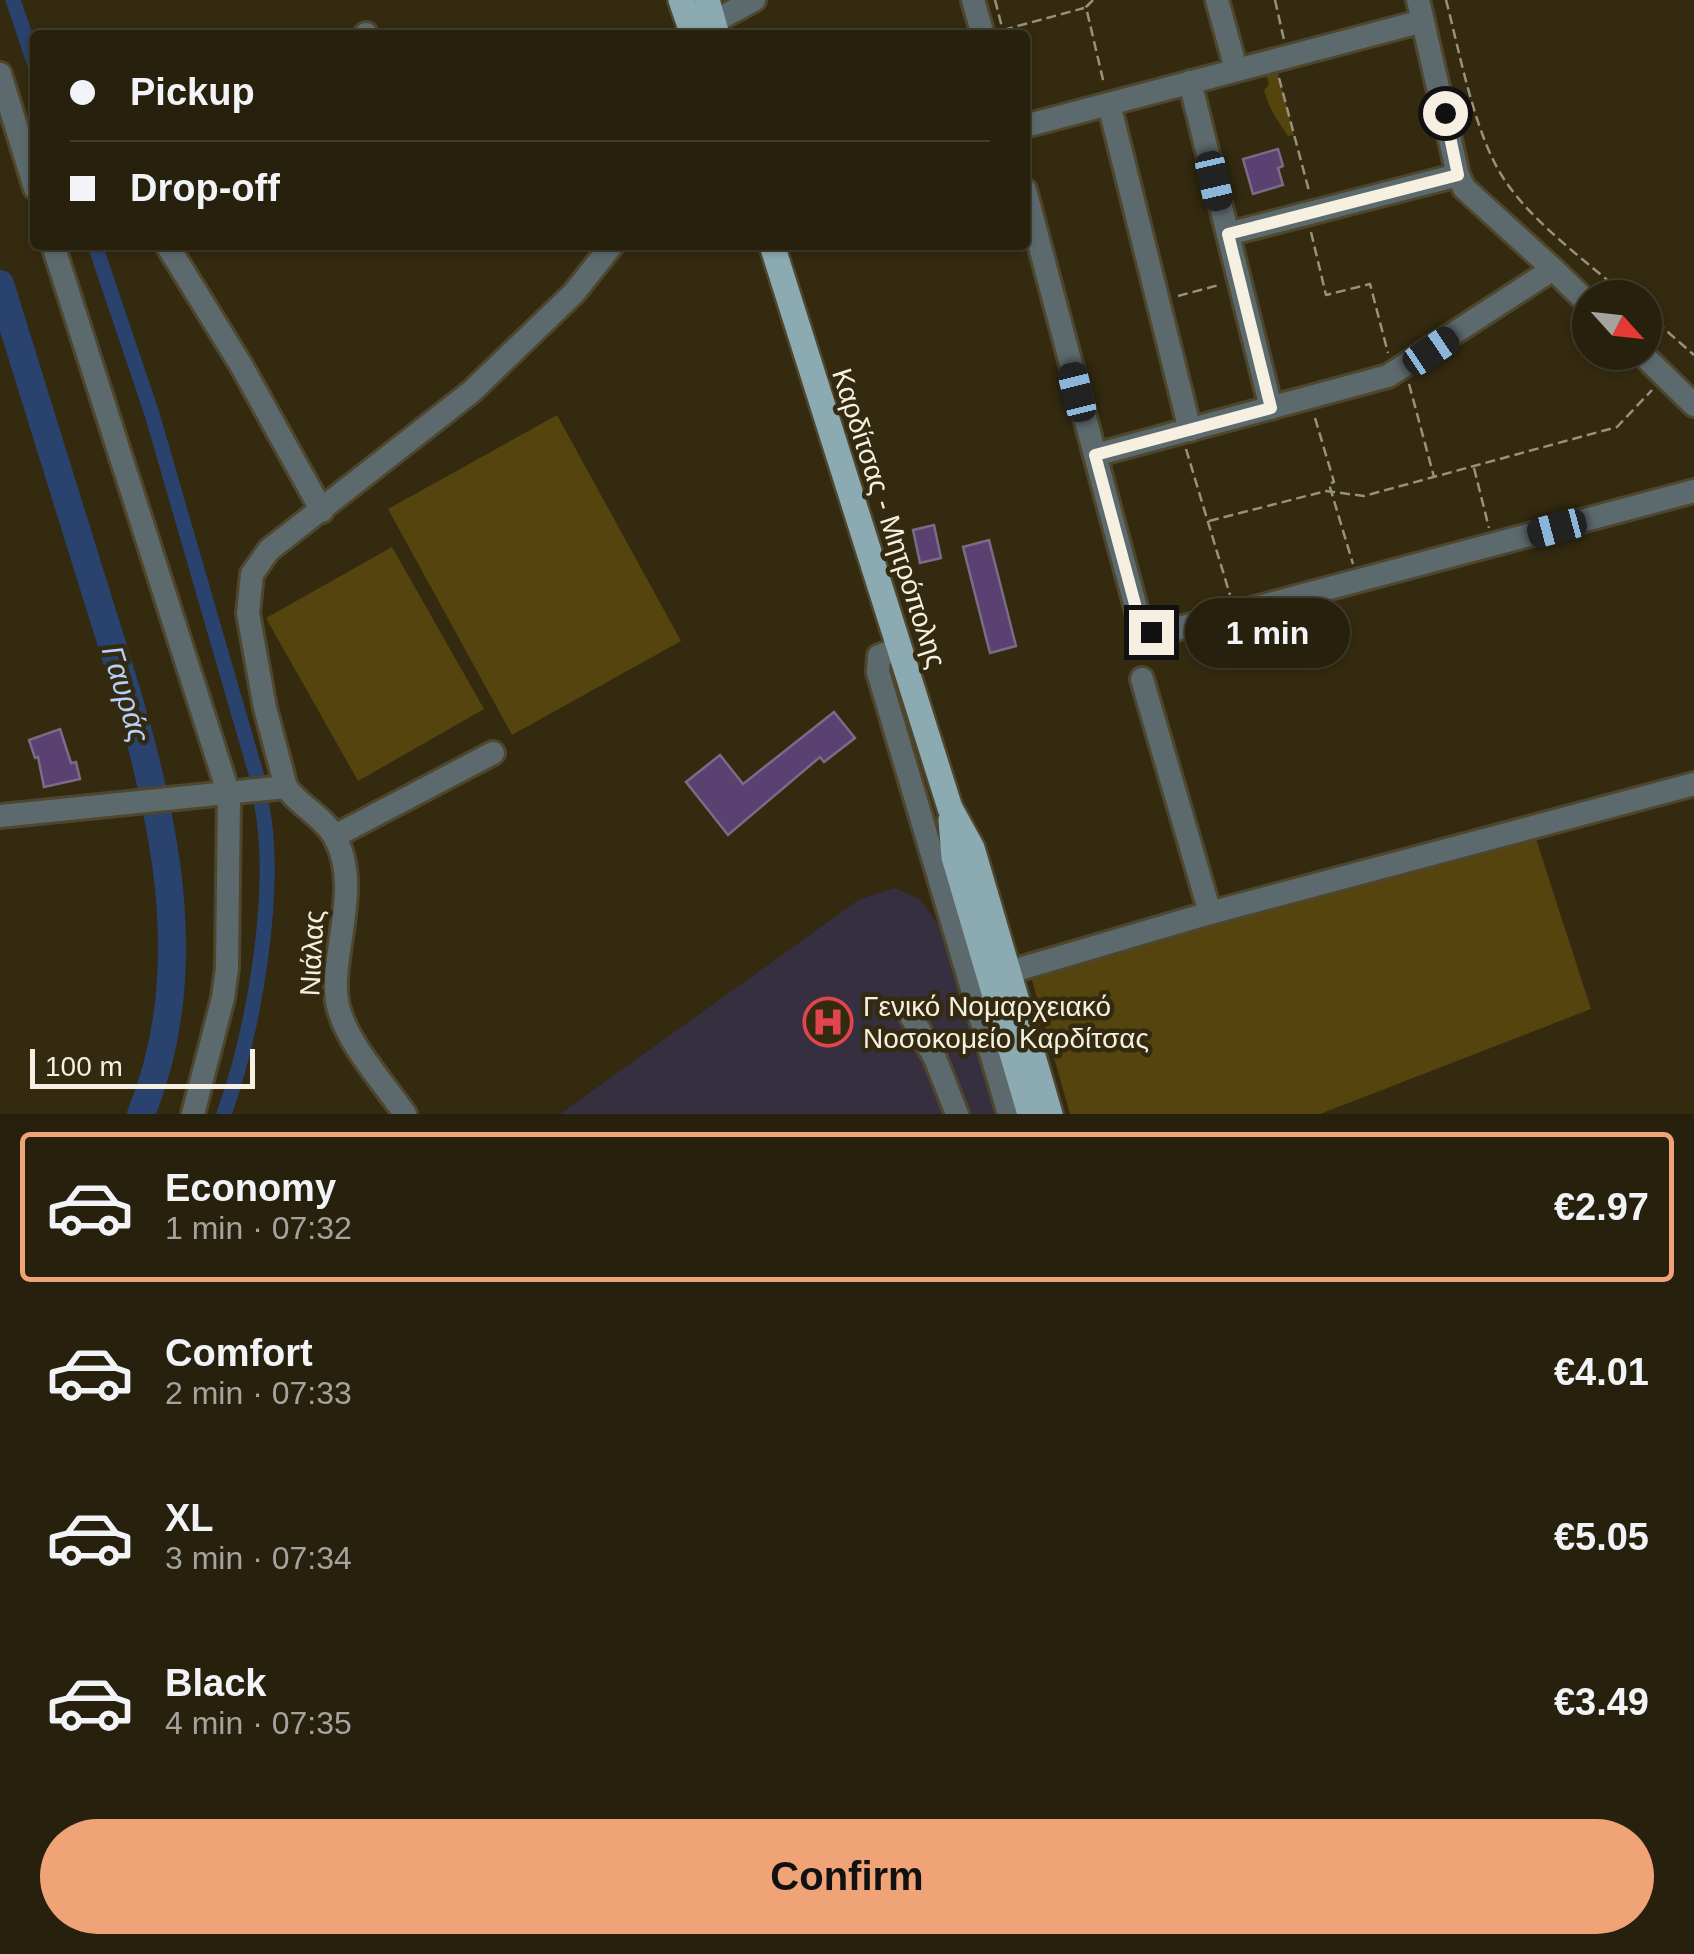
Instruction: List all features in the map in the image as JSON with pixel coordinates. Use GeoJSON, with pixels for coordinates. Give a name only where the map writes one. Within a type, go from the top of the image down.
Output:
{"type":"FeatureCollection","features":[{"type":"Feature","properties":{"kind":"main road","name":"Καρδίτσας - Μητρόπολης"},"geometry":{"type":"LineString","coordinates":[[774,250],[950,808],[972,848],[1009,972],[1014,1060],[1050,1114]]}},
{"type":"Feature","properties":{"kind":"main road","name":"Καρδίτσας - Μητρόπολης"},"geometry":{"type":"LineString","coordinates":[[950,808],[954,857],[1030,1114]]}},
{"type":"Feature","properties":{"kind":"street"},"geometry":{"type":"LineString","coordinates":[[699,17],[754,0]]}},
{"type":"Feature","properties":{"kind":"street"},"geometry":{"type":"LineString","coordinates":[[973,0],[995,30]]}},
{"type":"Feature","properties":{"kind":"street"},"geometry":{"type":"LineString","coordinates":[[1217,0],[1236,70]]}},
{"type":"Feature","properties":{"kind":"street"},"geometry":{"type":"LineString","coordinates":[[1030,125],[1281,58],[1420,11],[1458,175],[1475,201],[1572,287]]}},
{"type":"Feature","properties":{"kind":"street"},"geometry":{"type":"LineString","coordinates":[[0,74],[30,172]]}},
{"type":"Feature","properties":{"kind":"street"},"geometry":{"type":"LineString","coordinates":[[1190,82],[1271,408]]}},
{"type":"Feature","properties":{"kind":"street"},"geometry":{"type":"LineString","coordinates":[[1109,104],[1158,301],[1185,432]]}},
{"type":"Feature","properties":{"kind":"street"},"geometry":{"type":"LineString","coordinates":[[1228,234],[1458,175]]}},
{"type":"Feature","properties":{"kind":"street"},"geometry":{"type":"LineString","coordinates":[[1030,209],[1144,627],[1151,632],[1161,634],[1694,491]]}},
{"type":"Feature","properties":{"kind":"street"},"geometry":{"type":"LineString","coordinates":[[54,250],[217,794],[227,968],[193,1114]]}},
{"type":"Feature","properties":{"kind":"street"},"geometry":{"type":"LineString","coordinates":[[170,250],[322,511]]}},
{"type":"Feature","properties":{"kind":"street"},"geometry":{"type":"LineString","coordinates":[[493,753],[335,836],[295,801],[286,787],[265,708],[248,613],[249,590],[259,561],[269,550],[470,392],[574,293],[608,250]]}},
{"type":"Feature","properties":{"kind":"street"},"geometry":{"type":"LineString","coordinates":[[1095,455],[1399,371],[1553,269]]}},
{"type":"Feature","properties":{"kind":"street"},"geometry":{"type":"LineString","coordinates":[[1658,370],[1694,405]]}},
{"type":"Feature","properties":{"kind":"street"},"geometry":{"type":"LineString","coordinates":[[899,650],[879,656],[878,672],[1014,1060],[1009,1114]]}},
{"type":"Feature","properties":{"kind":"street"},"geometry":{"type":"LineString","coordinates":[[1142,680],[1210,913]]}},
{"type":"Feature","properties":{"kind":"street"},"geometry":{"type":"LineString","coordinates":[[1009,972],[1210,913],[1694,784]]}},
{"type":"Feature","properties":{"kind":"street"},"geometry":{"type":"LineString","coordinates":[[0,816],[286,787]]}},
{"type":"Feature","properties":{"kind":"street","name":"Νιάλας"},"geometry":{"type":"LineString","coordinates":[[335,836],[345,884],[338,1009],[346,1029],[405,1114]]}},
{"type":"Feature","properties":{"kind":"street"},"geometry":{"type":"LineString","coordinates":[[910,1014],[935,1058],[957,1114]]}},
{"type":"Feature","properties":{"kind":"path"},"geometry":{"type":"LineString","coordinates":[[995,0],[997,30]]}},
{"type":"Feature","properties":{"kind":"path"},"geometry":{"type":"LineString","coordinates":[[1008,30],[1086,8],[1092,0]]}},
{"type":"Feature","properties":{"kind":"path"},"geometry":{"type":"LineString","coordinates":[[1275,0],[1281,58],[1326,295],[1370,284],[1434,477]]}},
{"type":"Feature","properties":{"kind":"path"},"geometry":{"type":"LineString","coordinates":[[1446,0],[1470,92],[1504,180],[1524,205],[1608,280]]}},
{"type":"Feature","properties":{"kind":"path"},"geometry":{"type":"LineString","coordinates":[[1086,8],[1109,104]]}},
{"type":"Feature","properties":{"kind":"path"},"geometry":{"type":"LineString","coordinates":[[1158,301],[1240,280]]}},
{"type":"Feature","properties":{"kind":"path"},"geometry":{"type":"LineString","coordinates":[[1662,327],[1694,355]]}},
{"type":"Feature","properties":{"kind":"path"},"geometry":{"type":"LineString","coordinates":[[1208,521],[1331,491],[1364,496],[1617,427],[1664,376]]}},
{"type":"Feature","properties":{"kind":"path"},"geometry":{"type":"LineString","coordinates":[[1310,397],[1334,482],[1329,484],[1358,580]]}},
{"type":"Feature","properties":{"kind":"path"},"geometry":{"type":"LineString","coordinates":[[1185,432],[1235,613]]}},
{"type":"Feature","properties":{"kind":"path"},"geometry":{"type":"LineString","coordinates":[[1474,466],[1493,544]]}},
{"type":"Feature","properties":{"kind":"shaded area"},"geometry":{"type":"Polygon","coordinates":[[[1277,70],[1294,135],[1288,136],[1280,125],[1264,90],[1269,85],[1266,73],[1277,70]]]}},
{"type":"Feature","properties":{"kind":"shaded area"},"geometry":{"type":"Polygon","coordinates":[[[557,415],[681,641],[512,735],[388,509],[557,415]]]}},
{"type":"Feature","properties":{"kind":"shaded area"},"geometry":{"type":"Polygon","coordinates":[[[392,547],[484,709],[358,781],[266,618],[392,547]]]}},
{"type":"Feature","properties":{"kind":"shaded area"},"geometry":{"type":"Polygon","coordinates":[[[1536,839],[1591,1009],[1320,1114],[1070,1114],[1030,973],[1536,839]]]}},
{"type":"Feature","properties":{"kind":"shaded area","name":"Γενικό Νομαρχειακό Νοσοκομείο Καρδίτσας"},"geometry":{"type":"Polygon","coordinates":[[[895,888],[920,899],[942,930],[995,1114],[560,1114],[860,899],[895,888]]]}},
{"type":"Feature","properties":{"kind":"building"},"geometry":{"type":"Polygon","coordinates":[[[1278,149],[1283,185],[1253,194],[1243,159],[1278,149]]]}},
{"type":"Feature","properties":{"kind":"building"},"geometry":{"type":"Polygon","coordinates":[[[934,525],[941,558],[920,563],[913,530],[934,525]]]}},
{"type":"Feature","properties":{"kind":"building"},"geometry":{"type":"Polygon","coordinates":[[[989,540],[1016,646],[990,653],[963,547],[989,540]]]}},
{"type":"Feature","properties":{"kind":"building"},"geometry":{"type":"Polygon","coordinates":[[[834,712],[855,738],[824,762],[820,757],[728,835],[686,782],[720,755],[743,784],[834,712]]]}},
{"type":"Feature","properties":{"kind":"building"},"geometry":{"type":"Polygon","coordinates":[[[60,729],[80,779],[44,787],[38,757],[35,758],[29,740],[60,729]]]}},
{"type":"Feature","properties":{"kind":"waterway"},"geometry":{"type":"LineString","coordinates":[[13,0],[30,50]]}},
{"type":"Feature","properties":{"kind":"waterway"},"geometry":{"type":"LineString","coordinates":[[97,250],[152,414],[257,777]]}},
{"type":"Feature","properties":{"kind":"waterway","name":"Γαυράς"},"geometry":{"type":"LineString","coordinates":[[0,284],[131,706],[163,842],[171,911],[171,979],[162,1047],[141,1114]]}},
{"type":"Feature","properties":{"kind":"waterway"},"geometry":{"type":"LineString","coordinates":[[224,1114],[254,1001],[265,917],[266,836],[261,801]]}},
{"type":"Feature","properties":{"kind":"place","name":"Γενικό Νομαρχειακό Νοσοκομείο Καρδίτσας"},"geometry":{"type":"Point","coordinates":[828,1022]}},
{"type":"Feature","properties":{"kind":"route"},"geometry":{"type":"LineString","coordinates":[[1151,632],[1139,619],[1095,455],[1271,408],[1228,234],[1458,175],[1445,113]]}}]}
